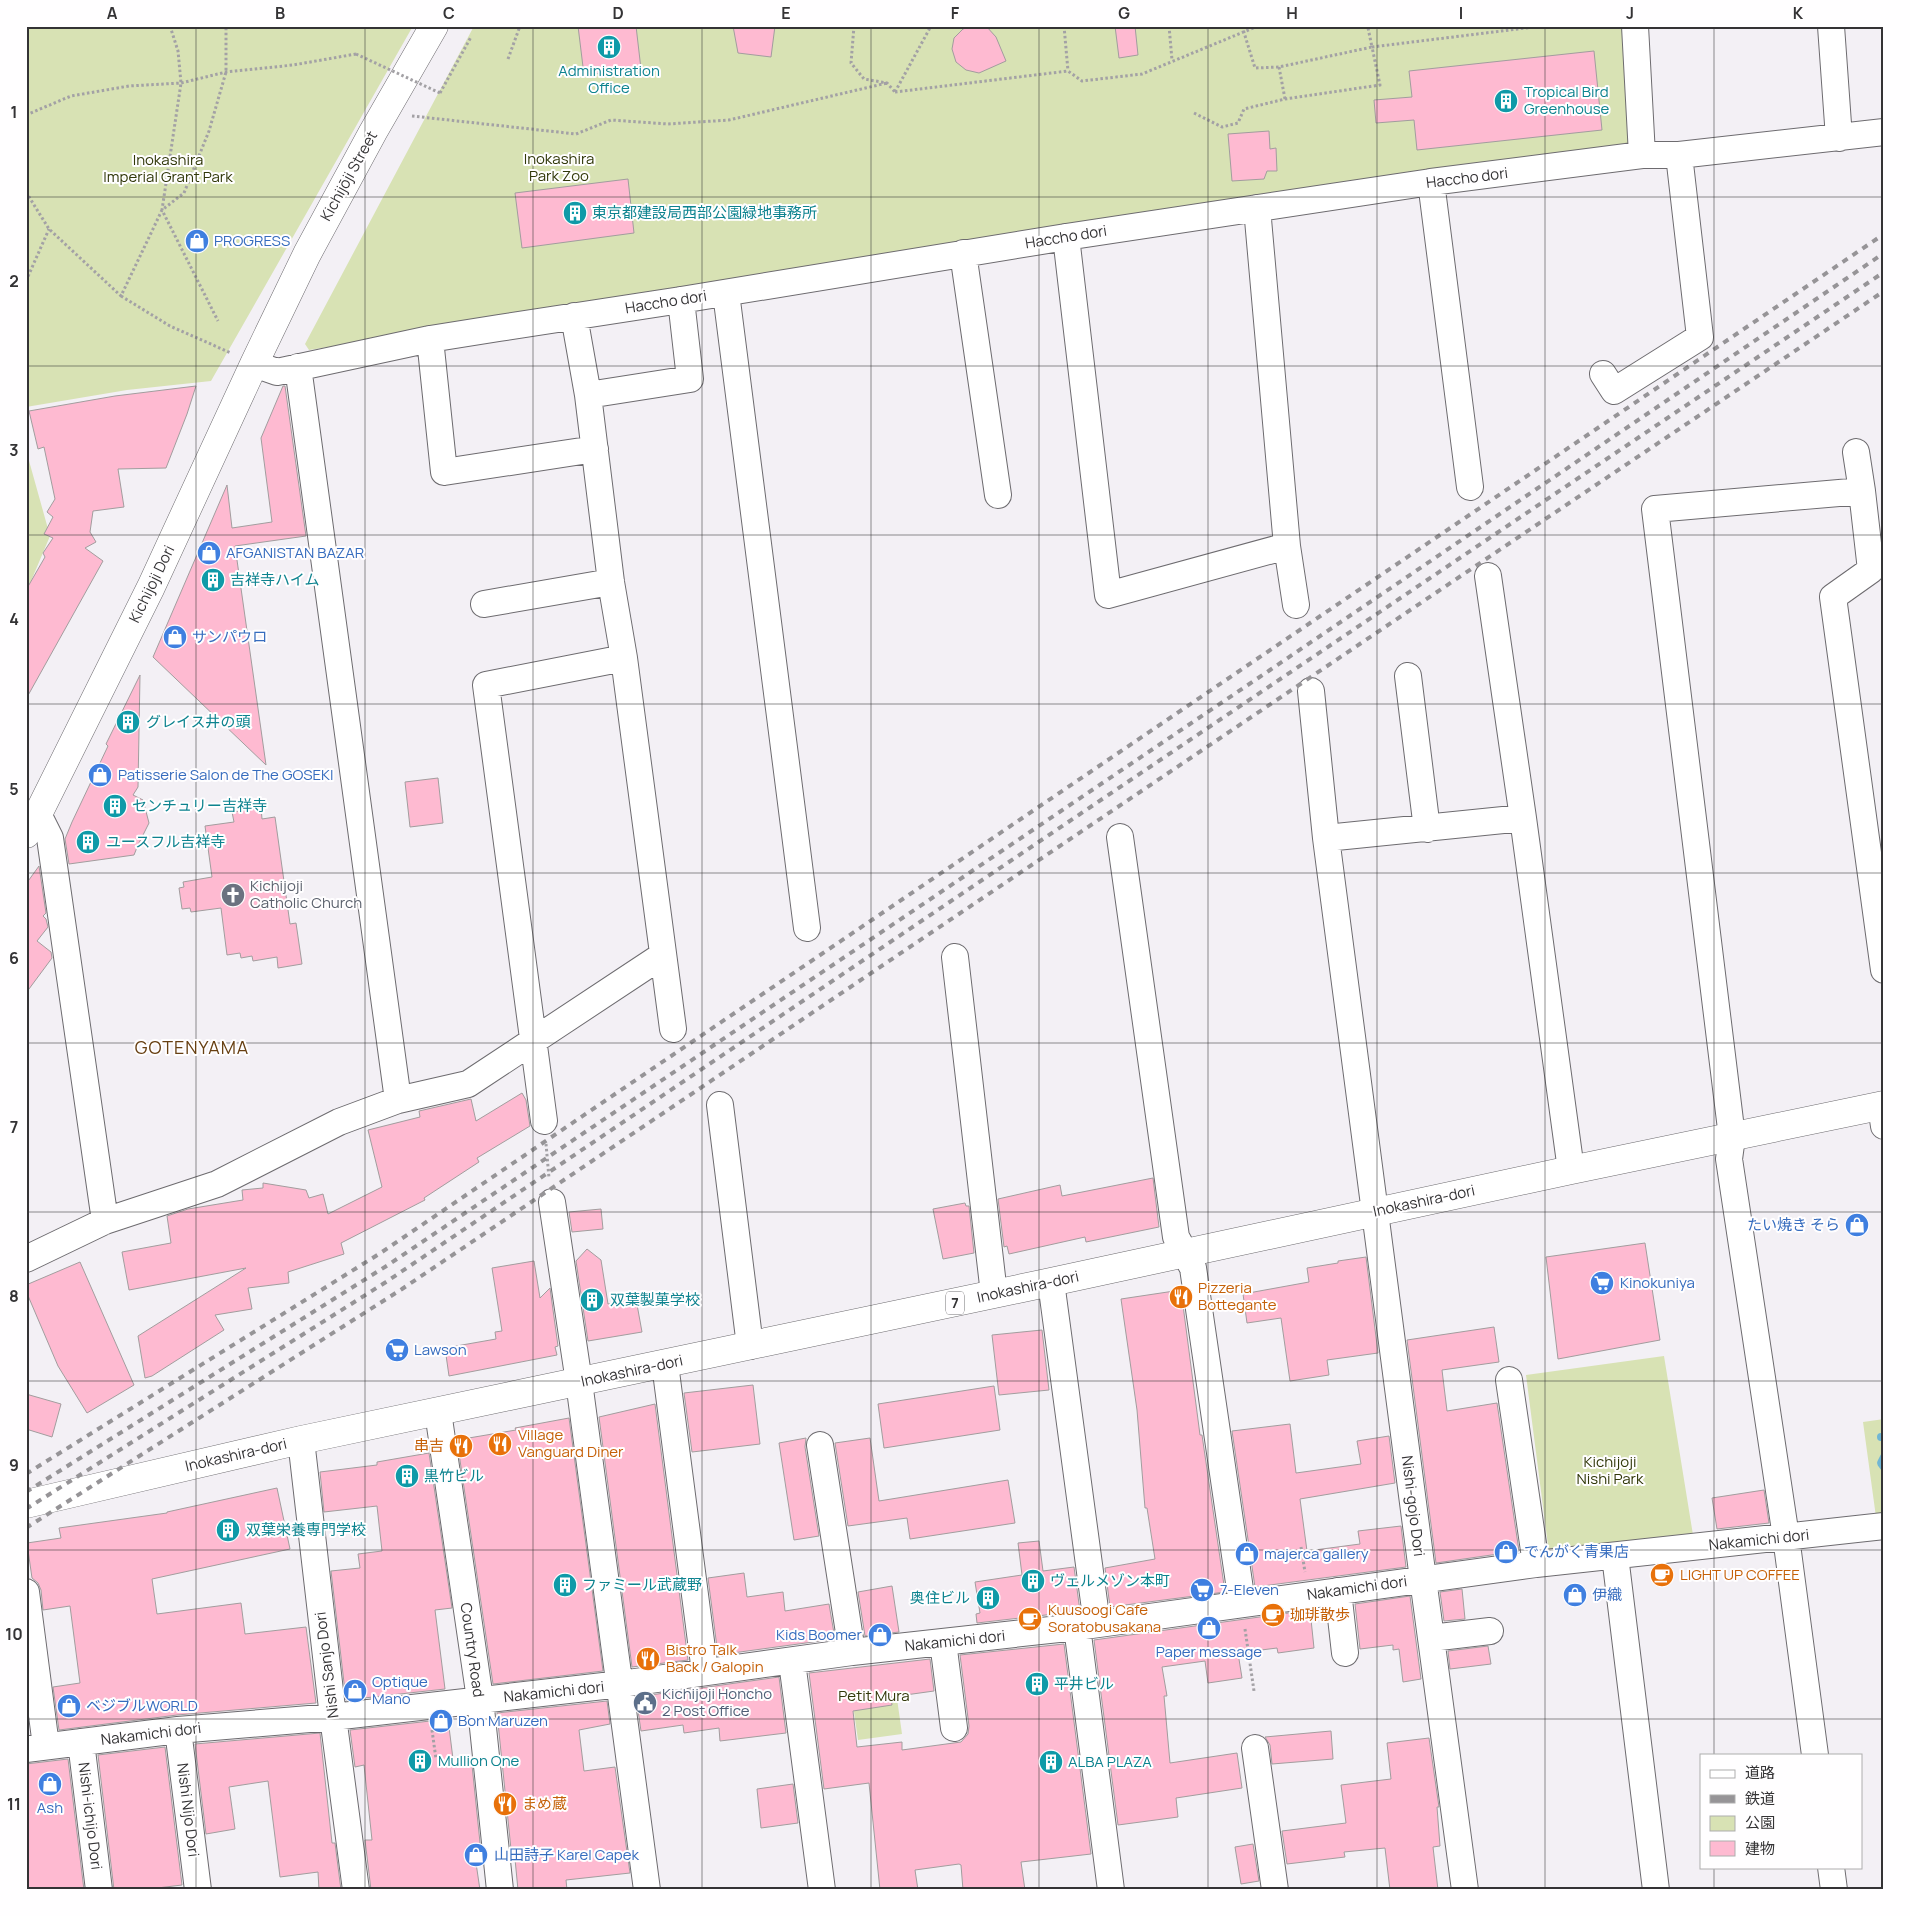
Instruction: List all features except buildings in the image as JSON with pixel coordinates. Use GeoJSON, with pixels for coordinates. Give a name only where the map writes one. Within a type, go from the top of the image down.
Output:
{"type":"FeatureCollection","features":[{"type":"Feature","properties":{"kind":"main road","name":"Kichijoji Dori"},"geometry":{"type":"LineString","coordinates":[[32,824],[151,587],[254,364],[320,229],[434,26]]}},
{"type":"Feature","properties":{"kind":"main road","name":"Inokashira-dori"},"geometry":{"type":"LineString","coordinates":[[26,1504],[301,1440],[1571,1170],[1732,1137],[1883,1112]]}},
{"type":"Feature","properties":{"kind":"street"},"geometry":{"type":"LineString","coordinates":[[1635,26],[1642,155]]}},
{"type":"Feature","properties":{"kind":"street"},"geometry":{"type":"LineString","coordinates":[[1830,26],[1839,138]]}},
{"type":"Feature","properties":{"kind":"street","name":"Haccho dori"},"geometry":{"type":"LineString","coordinates":[[254,364],[277,372],[430,339],[1066,237],[1430,182],[1642,155],[1679,155],[1884,132]]}},
{"type":"Feature","properties":{"kind":"street"},"geometry":{"type":"LineString","coordinates":[[1603,374],[1614,391],[1700,337],[1679,155]]}},
{"type":"Feature","properties":{"kind":"street"},"geometry":{"type":"LineString","coordinates":[[1430,182],[1470,487]]}},
{"type":"Feature","properties":{"kind":"street"},"geometry":{"type":"LineString","coordinates":[[1256,208],[1287,546],[1296,604]]}},
{"type":"Feature","properties":{"kind":"street"},"geometry":{"type":"LineString","coordinates":[[1066,237],[1108,595],[1287,546]]}},
{"type":"Feature","properties":{"kind":"street"},"geometry":{"type":"LineString","coordinates":[[963,254],[998,495]]}},
{"type":"Feature","properties":{"kind":"street"},"geometry":{"type":"LineString","coordinates":[[726,293],[807,928]]}},
{"type":"Feature","properties":{"kind":"street"},"geometry":{"type":"LineString","coordinates":[[588,395],[690,379],[681,300]]}},
{"type":"Feature","properties":{"kind":"street"},"geometry":{"type":"LineString","coordinates":[[574,316],[588,395],[611,582],[624,658],[673,1029]]}},
{"type":"Feature","properties":{"kind":"street"},"geometry":{"type":"LineString","coordinates":[[430,339],[444,472],[595,449]]}},
{"type":"Feature","properties":{"kind":"street"},"geometry":{"type":"LineString","coordinates":[[298,366],[398,1100]]}},
{"type":"Feature","properties":{"kind":"street"},"geometry":{"type":"LineString","coordinates":[[1856,452],[1871,570],[1833,597],[1884,970]]}},
{"type":"Feature","properties":{"kind":"street"},"geometry":{"type":"LineString","coordinates":[[1815,1754],[1786,1537],[1729,1159],[1732,1137],[1655,509],[1862,491]]}},
{"type":"Feature","properties":{"kind":"street"},"geometry":{"type":"LineString","coordinates":[[1488,576],[1571,1170]]}},
{"type":"Feature","properties":{"kind":"street"},"geometry":{"type":"LineString","coordinates":[[484,604],[611,582]]}},
{"type":"Feature","properties":{"kind":"street"},"geometry":{"type":"LineString","coordinates":[[544,1121],[486,685],[624,658]]}},
{"type":"Feature","properties":{"kind":"street"},"geometry":{"type":"LineString","coordinates":[[1408,676],[1427,829]]}},
{"type":"Feature","properties":{"kind":"street","name":"Nishi-gojo Dori"},"geometry":{"type":"LineString","coordinates":[[1311,691],[1326,838],[1374,1212],[1465,1890]]}},
{"type":"Feature","properties":{"kind":"street"},"geometry":{"type":"LineString","coordinates":[[1326,838],[1523,818]]}},
{"type":"Feature","properties":{"kind":"street"},"geometry":{"type":"LineString","coordinates":[[32,824],[50,838],[105,1222]]}},
{"type":"Feature","properties":{"kind":"street"},"geometry":{"type":"LineString","coordinates":[[1120,837],[1176,1237],[1193,1268],[1242,1603]]}},
{"type":"Feature","properties":{"kind":"street"},"geometry":{"type":"LineString","coordinates":[[26,1259],[105,1222],[217,1184],[339,1122],[398,1100],[468,1084],[663,955]]}},
{"type":"Feature","properties":{"kind":"street"},"geometry":{"type":"LineString","coordinates":[[954,957],[994,1294]]}},
{"type":"Feature","properties":{"kind":"street"},"geometry":{"type":"LineString","coordinates":[[720,1104],[750,1346]]}},
{"type":"Feature","properties":{"kind":"street"},"geometry":{"type":"LineString","coordinates":[[552,1202],[621,1684],[647,1890]]}},
{"type":"Feature","properties":{"kind":"street"},"geometry":{"type":"LineString","coordinates":[[1051,1282],[1087,1626],[1111,1890]]}},
{"type":"Feature","properties":{"kind":"street"},"geometry":{"type":"LineString","coordinates":[[665,1364],[705,1672]]}},
{"type":"Feature","properties":{"kind":"street"},"geometry":{"type":"LineString","coordinates":[[1509,1380],[1536,1564]]}},
{"type":"Feature","properties":{"kind":"street","name":"Country Road"},"geometry":{"type":"LineString","coordinates":[[438,1412],[480,1699],[500,1890]]}},
{"type":"Feature","properties":{"kind":"street","name":"Nishi Sanjo Dori"},"geometry":{"type":"LineString","coordinates":[[301,1440],[333,1717],[356,1890]]}},
{"type":"Feature","properties":{"kind":"street"},"geometry":{"type":"LineString","coordinates":[[820,1445],[852,1652]]}},
{"type":"Feature","properties":{"kind":"street","name":"Nakamichi dori"},"geometry":{"type":"LineString","coordinates":[[36,1747],[178,1730],[333,1717],[621,1684],[792,1662],[852,1652],[1087,1626],[1242,1603],[1536,1564],[1884,1526]]}},
{"type":"Feature","properties":{"kind":"street"},"geometry":{"type":"LineString","coordinates":[[1615,1556],[1656,1890]]}},
{"type":"Feature","properties":{"kind":"street"},"geometry":{"type":"LineString","coordinates":[[26,1592],[36,1747]]}},
{"type":"Feature","properties":{"kind":"street"},"geometry":{"type":"LineString","coordinates":[[1330,1592],[1338,1653]]}},
{"type":"Feature","properties":{"kind":"street"},"geometry":{"type":"LineString","coordinates":[[1431,1638],[1490,1632]]}},
{"type":"Feature","properties":{"kind":"street"},"geometry":{"type":"LineString","coordinates":[[943,1642],[954,1728]]}},
{"type":"Feature","properties":{"kind":"street"},"geometry":{"type":"LineString","coordinates":[[792,1662],[822,1890]]}},
{"type":"Feature","properties":{"kind":"street","name":"Nishi Nijo Dori"},"geometry":{"type":"LineString","coordinates":[[178,1730],[198,1890]]}},
{"type":"Feature","properties":{"kind":"street","name":"Nishi-ichijo Dori"},"geometry":{"type":"LineString","coordinates":[[81,1742],[99,1890]]}},
{"type":"Feature","properties":{"kind":"street"},"geometry":{"type":"LineString","coordinates":[[1255,1748],[1275,1890]]}},
{"type":"Feature","properties":{"kind":"street"},"geometry":{"type":"LineString","coordinates":[[1830,1868],[1834,1890]]}},
{"type":"Feature","properties":{"kind":"path"},"geometry":{"type":"LineString","coordinates":[[120,296],[162,210],[181,83],[178,51],[170,26]]}},
{"type":"Feature","properties":{"kind":"path"},"geometry":{"type":"LineString","coordinates":[[162,210],[184,193],[209,131],[226,72],[226,26]]}},
{"type":"Feature","properties":{"kind":"path"},"geometry":{"type":"LineString","coordinates":[[508,60],[520,26]]}},
{"type":"Feature","properties":{"kind":"path"},"geometry":{"type":"LineString","coordinates":[[854,26],[851,63],[864,79],[887,83],[895,92]]}},
{"type":"Feature","properties":{"kind":"path"},"geometry":{"type":"LineString","coordinates":[[895,92],[931,26]]}},
{"type":"Feature","properties":{"kind":"path"},"geometry":{"type":"LineString","coordinates":[[1064,26],[1068,71]]}},
{"type":"Feature","properties":{"kind":"path"},"geometry":{"type":"LineString","coordinates":[[1169,26],[1172,60]]}},
{"type":"Feature","properties":{"kind":"path"},"geometry":{"type":"LineString","coordinates":[[1242,26],[1255,68],[1279,67],[1372,47],[1542,26]]}},
{"type":"Feature","properties":{"kind":"path"},"geometry":{"type":"LineString","coordinates":[[895,92],[1068,71],[1082,81],[1142,74],[1258,26]]}},
{"type":"Feature","properties":{"kind":"path"},"geometry":{"type":"LineString","coordinates":[[1194,113],[1222,126],[1238,123],[1244,109],[1284,98],[1380,86],[1368,28],[1365,26]]}},
{"type":"Feature","properties":{"kind":"path"},"geometry":{"type":"LineString","coordinates":[[26,115],[71,96],[129,86],[181,83],[226,72],[293,65],[356,54],[440,93],[471,37]]}},
{"type":"Feature","properties":{"kind":"path"},"geometry":{"type":"LineString","coordinates":[[1279,67],[1284,98]]}},
{"type":"Feature","properties":{"kind":"path"},"geometry":{"type":"LineString","coordinates":[[411,116],[576,134],[610,120],[668,124],[729,120],[887,83]]}},
{"type":"Feature","properties":{"kind":"path"},"geometry":{"type":"LineString","coordinates":[[26,192],[49,229],[120,296],[170,326],[206,343]]}},
{"type":"Feature","properties":{"kind":"path"},"geometry":{"type":"LineString","coordinates":[[162,210],[218,321]]}},
{"type":"Feature","properties":{"kind":"path"},"geometry":{"type":"LineString","coordinates":[[26,281],[49,229]]}},
{"type":"Feature","properties":{"kind":"path"},"geometry":{"type":"LineString","coordinates":[[544,1121],[552,1202]]}},
{"type":"Feature","properties":{"kind":"path"},"geometry":{"type":"LineString","coordinates":[[1242,1603],[1254,1691]]}},
{"type":"Feature","properties":{"kind":"path"},"geometry":{"type":"LineString","coordinates":[[431,1721],[436,1759]]}},
{"type":"Feature","properties":{"kind":"green space","name":"Inokashira Imperial Grant Park"},"geometry":{"type":"Polygon","coordinates":[[[26,26],[413,26],[211,381],[127,390],[26,407],[26,26]]]}},
{"type":"Feature","properties":{"kind":"green space","name":"Inokashira Park Zoo"},"geometry":{"type":"Polygon","coordinates":[[[474,26],[1625,26],[1632,145],[309,350],[305,344],[474,26]]]}},
{"type":"Feature","properties":{"kind":"green space"},"geometry":{"type":"Polygon","coordinates":[[[26,450],[50,536],[26,593],[26,450]]]}},
{"type":"Feature","properties":{"kind":"green space","name":"Kichijoji Nishi Park"},"geometry":{"type":"Polygon","coordinates":[[[1664,1356],[1693,1535],[1549,1553],[1526,1375],[1664,1356]]]}},
{"type":"Feature","properties":{"kind":"green space"},"geometry":{"type":"Polygon","coordinates":[[[1884,1419],[1884,1516],[1876,1517],[1863,1422],[1884,1419]]]}},
{"type":"Feature","properties":{"kind":"green space","name":"Petit Mura"},"geometry":{"type":"Polygon","coordinates":[[[892,1663],[902,1734],[858,1740],[848,1670],[892,1663]]]}},
{"type":"Feature","properties":{"kind":"waterway"},"geometry":{"type":"LineString","coordinates":[[1884,1457],[1881,1463],[1884,1467]]}},
{"type":"Feature","properties":{"kind":"railway"},"geometry":{"type":"LineString","coordinates":[[26,1474],[379,1254],[1884,234]]}},
{"type":"Feature","properties":{"kind":"railway"},"geometry":{"type":"LineString","coordinates":[[26,1492],[388,1265],[1884,253]]}},
{"type":"Feature","properties":{"kind":"railway"},"geometry":{"type":"LineString","coordinates":[[26,1509],[386,1282],[1884,272]]}},
{"type":"Feature","properties":{"kind":"railway"},"geometry":{"type":"LineString","coordinates":[[26,1528],[402,1289],[1884,291]]}},
{"type":"Feature","properties":{"kind":"place","name":"Administration Office"},"geometry":{"type":"Point","coordinates":[609,47]}},
{"type":"Feature","properties":{"kind":"place","name":"Tropical Bird Greenhouse"},"geometry":{"type":"Point","coordinates":[1506,101]}},
{"type":"Feature","properties":{"kind":"place","name":"東京都建設局西部公園緑地事務所"},"geometry":{"type":"Point","coordinates":[575,213]}},
{"type":"Feature","properties":{"kind":"place","name":"PROGRESS"},"geometry":{"type":"Point","coordinates":[197,241]}},
{"type":"Feature","properties":{"kind":"place","name":"AFGANISTAN BAZAR"},"geometry":{"type":"Point","coordinates":[209,553]}},
{"type":"Feature","properties":{"kind":"place","name":"吉祥寺ハイム"},"geometry":{"type":"Point","coordinates":[213,580]}},
{"type":"Feature","properties":{"kind":"place","name":"サンパウロ"},"geometry":{"type":"Point","coordinates":[175,637]}},
{"type":"Feature","properties":{"kind":"place","name":"グレイス井の頭"},"geometry":{"type":"Point","coordinates":[128,722]}},
{"type":"Feature","properties":{"kind":"place","name":"Patisserie Salon de The GOSEKI"},"geometry":{"type":"Point","coordinates":[100,775]}},
{"type":"Feature","properties":{"kind":"place","name":"センチュリー吉祥寺"},"geometry":{"type":"Point","coordinates":[115,806]}},
{"type":"Feature","properties":{"kind":"place","name":"ユースフル吉祥寺"},"geometry":{"type":"Point","coordinates":[88,842]}},
{"type":"Feature","properties":{"kind":"place","name":"Kichijoji Catholic Church"},"geometry":{"type":"Point","coordinates":[233,895]}},
{"type":"Feature","properties":{"kind":"place","name":"たい焼き そら"},"geometry":{"type":"Point","coordinates":[1857,1225]}},
{"type":"Feature","properties":{"kind":"place","name":"Kinokuniya"},"geometry":{"type":"Point","coordinates":[1602,1283]}},
{"type":"Feature","properties":{"kind":"place","name":"Pizzeria Bottegante"},"geometry":{"type":"Point","coordinates":[1181,1297]}},
{"type":"Feature","properties":{"kind":"place","name":"双葉製菓学校"},"geometry":{"type":"Point","coordinates":[592,1300]}},
{"type":"Feature","properties":{"kind":"place","name":"Lawson"},"geometry":{"type":"Point","coordinates":[397,1350]}},
{"type":"Feature","properties":{"kind":"place","name":"Village Vanguard Diner"},"geometry":{"type":"Point","coordinates":[500,1444]}},
{"type":"Feature","properties":{"kind":"place","name":"串吉"},"geometry":{"type":"Point","coordinates":[461,1446]}},
{"type":"Feature","properties":{"kind":"place","name":"黒竹ビル"},"geometry":{"type":"Point","coordinates":[407,1476]}},
{"type":"Feature","properties":{"kind":"place","name":"双葉栄養専門学校"},"geometry":{"type":"Point","coordinates":[228,1530]}},
{"type":"Feature","properties":{"kind":"place","name":"でんがく青果店"},"geometry":{"type":"Point","coordinates":[1506,1552]}},
{"type":"Feature","properties":{"kind":"place","name":"majerca gallery"},"geometry":{"type":"Point","coordinates":[1247,1554]}},
{"type":"Feature","properties":{"kind":"place","name":"LIGHT UP COFFEE"},"geometry":{"type":"Point","coordinates":[1662,1575]}},
{"type":"Feature","properties":{"kind":"place","name":"ヴェルメゾン本町"},"geometry":{"type":"Point","coordinates":[1033,1581]}},
{"type":"Feature","properties":{"kind":"place","name":"ファミール武蔵野"},"geometry":{"type":"Point","coordinates":[565,1585]}},
{"type":"Feature","properties":{"kind":"place","name":"7-Eleven"},"geometry":{"type":"Point","coordinates":[1202,1590]}},
{"type":"Feature","properties":{"kind":"place","name":"伊織"},"geometry":{"type":"Point","coordinates":[1575,1595]}},
{"type":"Feature","properties":{"kind":"place","name":"奥住ビル"},"geometry":{"type":"Point","coordinates":[988,1598]}},
{"type":"Feature","properties":{"kind":"place","name":"珈琲散歩"},"geometry":{"type":"Point","coordinates":[1273,1615]}},
{"type":"Feature","properties":{"kind":"place","name":"Kuusoogi Cafe Soratobusakana"},"geometry":{"type":"Point","coordinates":[1030,1619]}},
{"type":"Feature","properties":{"kind":"place","name":"Paper message"},"geometry":{"type":"Point","coordinates":[1209,1628]}},
{"type":"Feature","properties":{"kind":"place","name":"Kids Boomer"},"geometry":{"type":"Point","coordinates":[880,1635]}},
{"type":"Feature","properties":{"kind":"place","name":"Bistro Talk Back / Galopin"},"geometry":{"type":"Point","coordinates":[648,1659]}},
{"type":"Feature","properties":{"kind":"place","name":"平井ビル"},"geometry":{"type":"Point","coordinates":[1037,1684]}},
{"type":"Feature","properties":{"kind":"place","name":"Optique Mano"},"geometry":{"type":"Point","coordinates":[355,1691]}},
{"type":"Feature","properties":{"kind":"place","name":"Kichijoji Honcho 2 Post Office"},"geometry":{"type":"Point","coordinates":[645,1703]}},
{"type":"Feature","properties":{"kind":"place","name":"ベジブルWORLD"},"geometry":{"type":"Point","coordinates":[69,1706]}},
{"type":"Feature","properties":{"kind":"place","name":"Bon Maruzen"},"geometry":{"type":"Point","coordinates":[441,1721]}},
{"type":"Feature","properties":{"kind":"place","name":"Mullion One"},"geometry":{"type":"Point","coordinates":[420,1761]}},
{"type":"Feature","properties":{"kind":"place","name":"ALBA PLAZA"},"geometry":{"type":"Point","coordinates":[1051,1762]}},
{"type":"Feature","properties":{"kind":"place","name":"Ash"},"geometry":{"type":"Point","coordinates":[50,1784]}},
{"type":"Feature","properties":{"kind":"place","name":"まめ蔵"},"geometry":{"type":"Point","coordinates":[505,1804]}},
{"type":"Feature","properties":{"kind":"place","name":"山田詩子 Karel Capek"},"geometry":{"type":"Point","coordinates":[476,1855]}},
{"type":"Feature","properties":{"kind":"district","name":"GOTENYAMA"},"geometry":{"type":"Point","coordinates":[192,1048]}}]}
